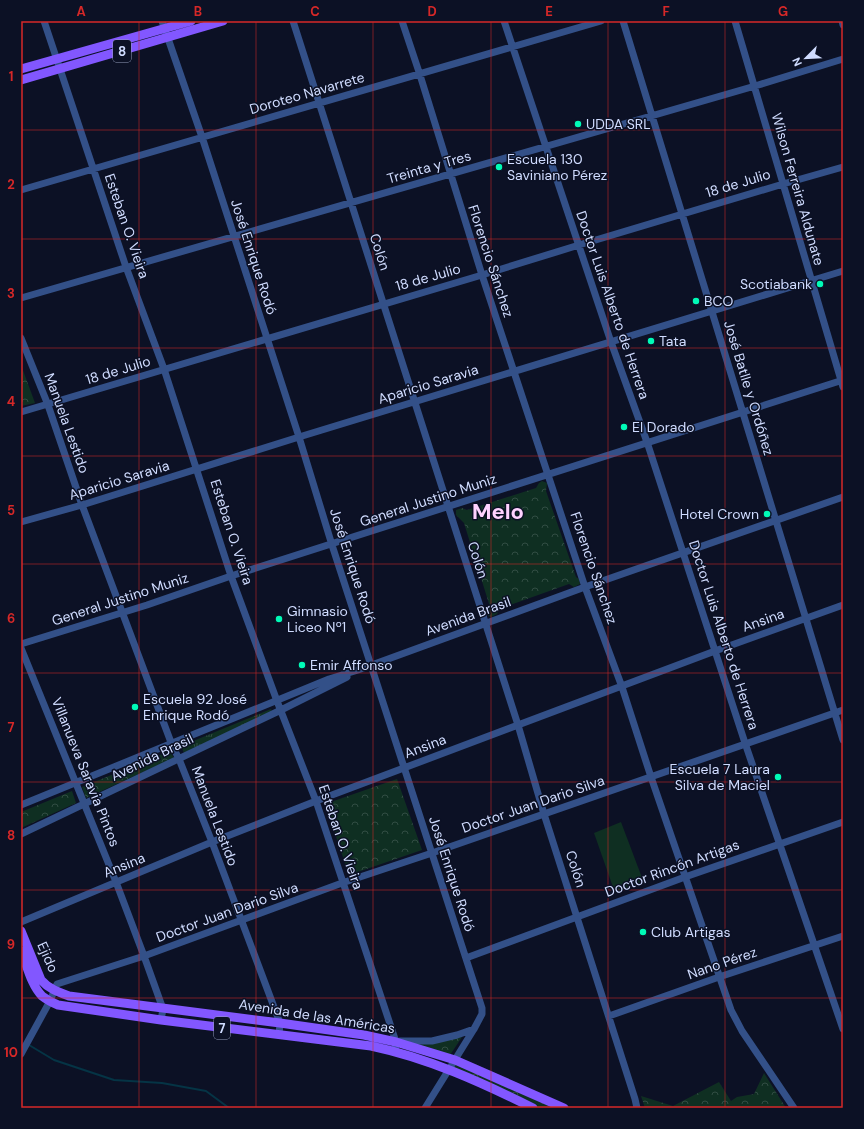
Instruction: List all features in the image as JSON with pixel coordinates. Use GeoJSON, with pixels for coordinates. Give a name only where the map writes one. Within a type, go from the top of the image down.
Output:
{"type":"FeatureCollection","features":[{"type":"Feature","properties":{"kind":"main road","name":"8"},"geometry":{"type":"LineString","coordinates":[[21,69],[191,21]]}},
{"type":"Feature","properties":{"kind":"main road","name":"8"},"geometry":{"type":"LineString","coordinates":[[21,80],[59,70],[165,29],[223,21]]}},
{"type":"Feature","properties":{"kind":"main road","name":"Ejido"},"geometry":{"type":"LineString","coordinates":[[21,930],[41,980],[54,991]]}},
{"type":"Feature","properties":{"kind":"main road","name":"Ejido"},"geometry":{"type":"LineString","coordinates":[[21,951],[34,985],[42,995],[50,1001]]}},
{"type":"Feature","properties":{"kind":"main road","name":"Avenida de las Américas"},"geometry":{"type":"LineString","coordinates":[[54,991],[70,996],[364,1035],[450,1069],[519,1105],[533,1108]]}},
{"type":"Feature","properties":{"kind":"main road","name":"Avenida de las Américas"},"geometry":{"type":"LineString","coordinates":[[50,1001],[66,1007],[161,1020],[371,1046],[395,1046],[455,1060],[564,1108]]}},
{"type":"Feature","properties":{"kind":"street","name":"Esteban O. Vieira"},"geometry":{"type":"LineString","coordinates":[[44,21],[59,70],[126,267],[164,370],[231,576],[316,801],[395,1046]]}},
{"type":"Feature","properties":{"kind":"street","name":"Colón"},"geometry":{"type":"LineString","coordinates":[[293,21],[518,725],[544,814],[637,1108]]}},
{"type":"Feature","properties":{"kind":"street","name":"Florencio Sánchez"},"geometry":{"type":"LineString","coordinates":[[402,21],[482,275],[585,587],[622,687],[719,977],[731,1010],[742,1031],[794,1108]]}},
{"type":"Feature","properties":{"kind":"street","name":"Doctor Luis Alberto de Herrera"},"geometry":{"type":"LineString","coordinates":[[504,21],[611,342],[647,442],[745,743],[843,1029]]}},
{"type":"Feature","properties":{"kind":"street","name":"Doroteo Navarrete"},"geometry":{"type":"LineString","coordinates":[[21,190],[420,75],[601,21]]}},
{"type":"Feature","properties":{"kind":"street","name":"José Batlle y Ordóñez"},"geometry":{"type":"LineString","coordinates":[[623,21],[843,740]]}},
{"type":"Feature","properties":{"kind":"street","name":"Wilson Ferreira Aldunate"},"geometry":{"type":"LineString","coordinates":[[735,21],[842,382]]}},
{"type":"Feature","properties":{"kind":"street"},"geometry":{"type":"LineString","coordinates":[[842,21],[843,26]]}},
{"type":"Feature","properties":{"kind":"street","name":"José Enrique Rodó"},"geometry":{"type":"LineString","coordinates":[[165,29],[267,338],[332,545],[482,1008],[482,1014],[474,1029],[425,1108]]}},
{"type":"Feature","properties":{"kind":"street","name":"Treinta y Tres"},"geometry":{"type":"LineString","coordinates":[[21,298],[653,116],[843,59]]}},
{"type":"Feature","properties":{"kind":"street","name":"18 de Julio"},"geometry":{"type":"LineString","coordinates":[[21,412],[482,275],[579,244],[783,184],[843,168]]}},
{"type":"Feature","properties":{"kind":"street","name":"Aparicio Saravia"},"geometry":{"type":"LineString","coordinates":[[21,522],[82,505],[299,437],[843,271]]}},
{"type":"Feature","properties":{"kind":"street","name":"Manuela Lestido"},"geometry":{"type":"LineString","coordinates":[[21,338],[48,405],[82,505],[172,745],[212,842],[280,1023],[278,1035]]}},
{"type":"Feature","properties":{"kind":"street","name":"General Justino Muniz"},"geometry":{"type":"LineString","coordinates":[[21,644],[332,545],[647,442],[842,382]]}},
{"type":"Feature","properties":{"kind":"street","name":"Avenida Brasil"},"geometry":{"type":"LineString","coordinates":[[21,806],[329,679],[358,670],[683,552],[777,521],[843,497]]}},
{"type":"Feature","properties":{"kind":"street","name":"Ansina"},"geometry":{"type":"LineString","coordinates":[[21,922],[212,842],[316,801],[715,651],[843,605]]}},
{"type":"Feature","properties":{"kind":"street","name":"Villanueva Saravia Pintos"},"geometry":{"type":"LineString","coordinates":[[21,648],[85,804],[144,956],[163,1008],[161,1020]]}},
{"type":"Feature","properties":{"kind":"street","name":"Avenida Brasil"},"geometry":{"type":"LineString","coordinates":[[21,834],[281,710],[358,670]]}},
{"type":"Feature","properties":{"kind":"street","name":"Doctor Juan Dario Silva"},"geometry":{"type":"LineString","coordinates":[[54,991],[57,984],[144,956],[342,883],[843,710]]}},
{"type":"Feature","properties":{"kind":"street","name":"Doctor Rincón Artigas"},"geometry":{"type":"LineString","coordinates":[[466,958],[685,877],[843,822]]}},
{"type":"Feature","properties":{"kind":"street","name":"Nano Pérez"},"geometry":{"type":"LineString","coordinates":[[609,1016],[719,977],[843,936]]}},
{"type":"Feature","properties":{"kind":"street"},"geometry":{"type":"LineString","coordinates":[[21,1053],[54,991]]}},
{"type":"Feature","properties":{"kind":"street"},"geometry":{"type":"LineString","coordinates":[[395,1046],[432,1041],[474,1029]]}},
{"type":"Feature","properties":{"kind":"green space"},"geometry":{"type":"Polygon","coordinates":[[[21,365],[35,403],[21,406],[21,365]]]}},
{"type":"Feature","properties":{"kind":"green space"},"geometry":{"type":"Polygon","coordinates":[[[542,481],[547,483],[546,491],[576,577],[579,579],[580,584],[574,587],[569,584],[499,609],[497,614],[491,617],[487,614],[490,607],[464,523],[456,515],[456,510],[462,508],[467,510],[536,488],[542,481]]]}},
{"type":"Feature","properties":{"kind":"green space"},"geometry":{"type":"Polygon","coordinates":[[[271,709],[272,712],[184,753],[181,746],[271,709]]]}},
{"type":"Feature","properties":{"kind":"green space"},"geometry":{"type":"Polygon","coordinates":[[[170,751],[174,758],[86,798],[82,787],[170,751]]]}},
{"type":"Feature","properties":{"kind":"green space"},"geometry":{"type":"Polygon","coordinates":[[[397,779],[422,850],[349,875],[325,804],[397,779]]]}},
{"type":"Feature","properties":{"kind":"green space"},"geometry":{"type":"Polygon","coordinates":[[[72,791],[76,803],[21,828],[21,812],[72,791]]]}},
{"type":"Feature","properties":{"kind":"green space"},"geometry":{"type":"Polygon","coordinates":[[[621,822],[644,883],[615,893],[594,833],[621,822]]]}},
{"type":"Feature","properties":{"kind":"green space"},"geometry":{"type":"Polygon","coordinates":[[[462,1037],[450,1055],[413,1044],[462,1037]]]}},
{"type":"Feature","properties":{"kind":"green space"},"geometry":{"type":"Polygon","coordinates":[[[455,1064],[555,1108],[539,1108],[452,1069],[455,1064]]]}},
{"type":"Feature","properties":{"kind":"green space"},"geometry":{"type":"Polygon","coordinates":[[[764,1073],[786,1108],[645,1108],[641,1096],[673,1106],[719,1082],[731,1101],[737,1097],[754,1094],[764,1073]]]}},
{"type":"Feature","properties":{"kind":"waterway"},"geometry":{"type":"LineString","coordinates":[[29,1045],[54,1060],[114,1080],[162,1083],[206,1091],[229,1108]]}},
{"type":"Feature","properties":{"kind":"place","name":"UDDA SRL"},"geometry":{"type":"Point","coordinates":[578,124]}},
{"type":"Feature","properties":{"kind":"place","name":"Escuela 130 Saviniano Pérez"},"geometry":{"type":"Point","coordinates":[499,167]}},
{"type":"Feature","properties":{"kind":"place","name":"Scotiabank"},"geometry":{"type":"Point","coordinates":[820,284]}},
{"type":"Feature","properties":{"kind":"place","name":"BCO"},"geometry":{"type":"Point","coordinates":[696,301]}},
{"type":"Feature","properties":{"kind":"place","name":"Tata"},"geometry":{"type":"Point","coordinates":[651,341]}},
{"type":"Feature","properties":{"kind":"place","name":"El Dorado"},"geometry":{"type":"Point","coordinates":[624,427]}},
{"type":"Feature","properties":{"kind":"place","name":"Hotel Crown"},"geometry":{"type":"Point","coordinates":[767,514]}},
{"type":"Feature","properties":{"kind":"place","name":"Gimnasio Liceo Nº1"},"geometry":{"type":"Point","coordinates":[279,619]}},
{"type":"Feature","properties":{"kind":"place","name":"Emir Affonso"},"geometry":{"type":"Point","coordinates":[302,665]}},
{"type":"Feature","properties":{"kind":"place","name":"Escuela 92 José Enrique Rodó"},"geometry":{"type":"Point","coordinates":[135,707]}},
{"type":"Feature","properties":{"kind":"place","name":"Escuela 7 Laura Silva de Maciel"},"geometry":{"type":"Point","coordinates":[778,777]}},
{"type":"Feature","properties":{"kind":"place","name":"Club Artigas"},"geometry":{"type":"Point","coordinates":[643,932]}},
{"type":"Feature","properties":{"kind":"district","name":"Melo"},"geometry":{"type":"Point","coordinates":[498,511]}}]}
